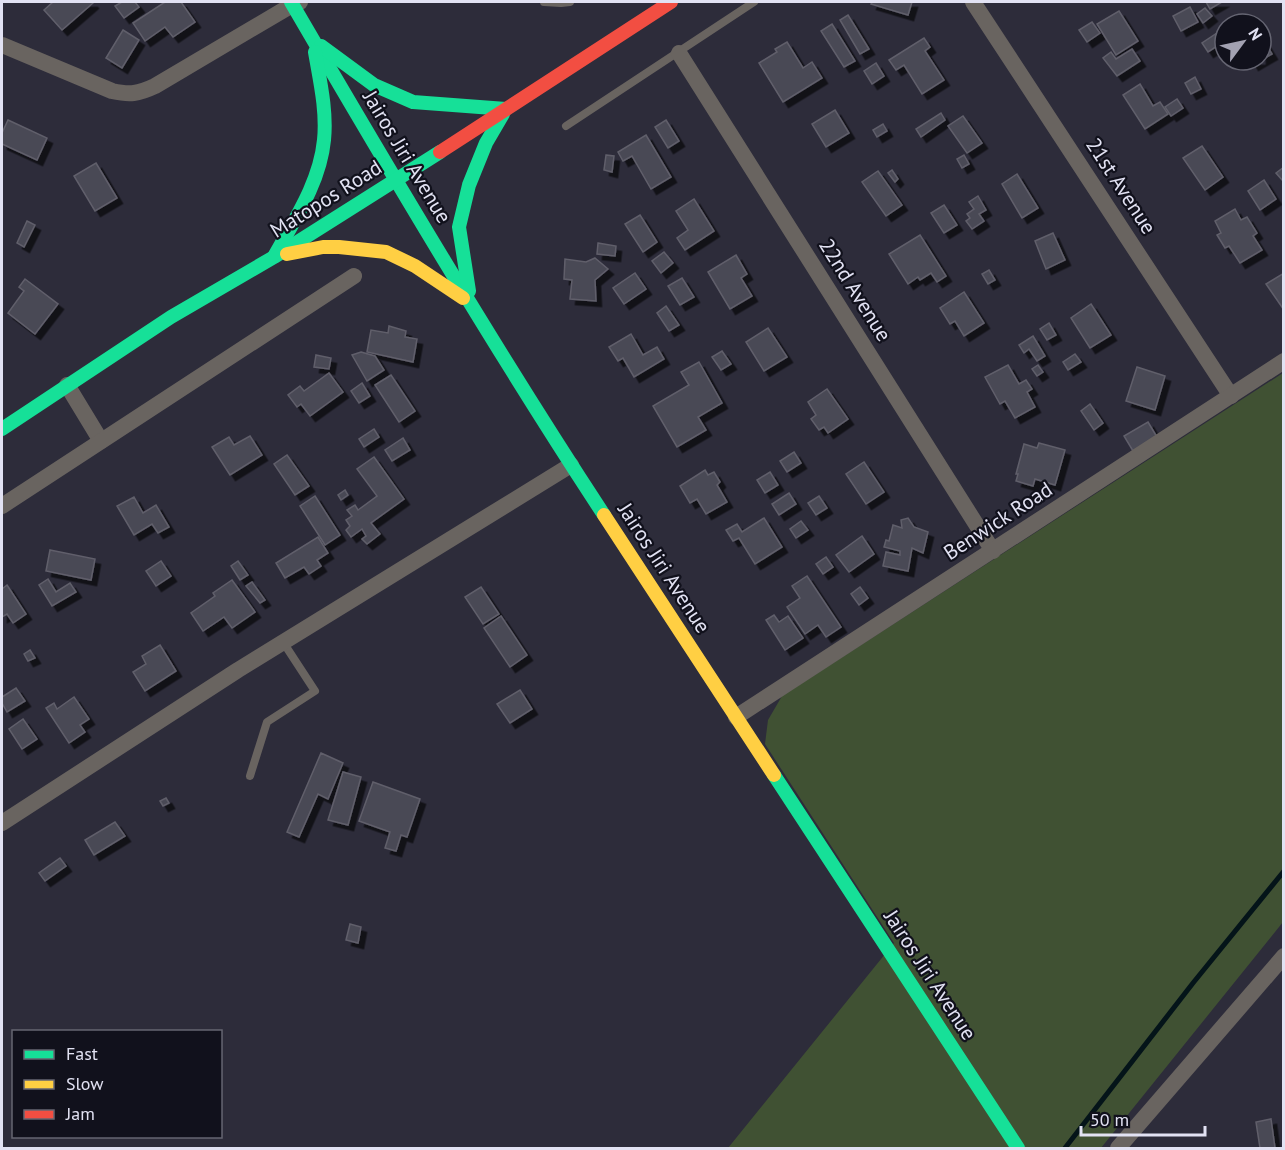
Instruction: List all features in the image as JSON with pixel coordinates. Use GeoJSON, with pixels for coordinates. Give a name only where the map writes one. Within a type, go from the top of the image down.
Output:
{"type":"FeatureCollection","features":[{"type":"Feature","properties":{"kind":"main road","name":"Matopos Road"},"geometry":{"type":"LineString","coordinates":[[2,429],[171,317],[274,257],[395,181],[672,2]]}},
{"type":"Feature","properties":{"kind":"main road","name":"Jairos Jiri Avenue"},"geometry":{"type":"LineString","coordinates":[[295,3],[314,41],[395,181],[571,465],[1018,1149]]}},
{"type":"Feature","properties":{"kind":"main road"},"geometry":{"type":"LineString","coordinates":[[314,41],[374,85],[413,102],[506,109],[486,143],[469,185],[459,227],[470,303]]}},
{"type":"Feature","properties":{"kind":"main road"},"geometry":{"type":"LineString","coordinates":[[274,257],[309,192],[318,172],[323,152],[324,112],[314,41]]}},
{"type":"Feature","properties":{"kind":"main road"},"geometry":{"type":"LineString","coordinates":[[274,257],[323,247],[386,252],[422,270],[470,303]]}},
{"type":"Feature","properties":{"kind":"street","name":"21st Avenue"},"geometry":{"type":"LineString","coordinates":[[973,2],[1231,396]]}},
{"type":"Feature","properties":{"kind":"street"},"geometry":{"type":"LineString","coordinates":[[2,45],[112,91],[137,93],[163,81],[295,3]]}},
{"type":"Feature","properties":{"kind":"street","name":"22nd Avenue"},"geometry":{"type":"LineString","coordinates":[[679,52],[993,551]]}},
{"type":"Feature","properties":{"kind":"street"},"geometry":{"type":"LineString","coordinates":[[2,506],[354,276]]}},
{"type":"Feature","properties":{"kind":"street","name":"Benwick Road"},"geometry":{"type":"LineString","coordinates":[[736,717],[1284,361]]}},
{"type":"Feature","properties":{"kind":"street"},"geometry":{"type":"LineString","coordinates":[[67,385],[102,441]]}},
{"type":"Feature","properties":{"kind":"street"},"geometry":{"type":"LineString","coordinates":[[2,823],[283,642],[571,465]]}},
{"type":"Feature","properties":{"kind":"street"},"geometry":{"type":"LineString","coordinates":[[1118,1149],[1284,956]]}},
{"type":"Feature","properties":{"kind":"lane"},"geometry":{"type":"LineString","coordinates":[[544,2],[570,2]]}},
{"type":"Feature","properties":{"kind":"lane"},"geometry":{"type":"LineString","coordinates":[[566,126],[754,2]]}},
{"type":"Feature","properties":{"kind":"lane"},"geometry":{"type":"LineString","coordinates":[[250,776],[267,722],[315,692],[283,642]]}},
{"type":"Feature","properties":{"kind":"green space"},"geometry":{"type":"Polygon","coordinates":[[[1283,373],[1283,922],[1101,1148],[728,1148],[894,943],[765,744],[768,720],[782,696],[1283,373]]]}},
{"type":"Feature","properties":{"kind":"building"},"geometry":{"type":"Polygon","coordinates":[[[53,2],[93,3],[62,30],[44,10],[53,2]]]}},
{"type":"Feature","properties":{"kind":"building"},"geometry":{"type":"Polygon","coordinates":[[[122,2],[135,2],[139,7],[124,18],[115,6],[122,2]]]}},
{"type":"Feature","properties":{"kind":"building"},"geometry":{"type":"Polygon","coordinates":[[[165,2],[181,2],[195,22],[173,37],[165,27],[145,41],[133,23],[165,2]]]}},
{"type":"Feature","properties":{"kind":"building"},"geometry":{"type":"Polygon","coordinates":[[[872,2],[912,2],[908,15],[871,4],[872,2]]]}},
{"type":"Feature","properties":{"kind":"building"},"geometry":{"type":"Polygon","coordinates":[[[1206,2],[1222,2],[1210,9],[1206,2]]]}},
{"type":"Feature","properties":{"kind":"building"},"geometry":{"type":"Polygon","coordinates":[[[1190,7],[1198,22],[1181,31],[1173,16],[1190,7]]]}},
{"type":"Feature","properties":{"kind":"building"},"geometry":{"type":"Polygon","coordinates":[[[1205,8],[1212,16],[1203,23],[1197,14],[1205,8]]]}},
{"type":"Feature","properties":{"kind":"building"},"geometry":{"type":"Polygon","coordinates":[[[1119,11],[1138,41],[1116,55],[1097,24],[1119,11]]]}},
{"type":"Feature","properties":{"kind":"building"},"geometry":{"type":"Polygon","coordinates":[[[848,15],[869,49],[860,54],[840,20],[848,15]]]}},
{"type":"Feature","properties":{"kind":"building"},"geometry":{"type":"Polygon","coordinates":[[[1092,22],[1100,33],[1087,42],[1079,30],[1092,22]]]}},
{"type":"Feature","properties":{"kind":"building"},"geometry":{"type":"Polygon","coordinates":[[[832,24],[855,61],[844,67],[821,31],[832,24]]]}},
{"type":"Feature","properties":{"kind":"building"},"geometry":{"type":"Polygon","coordinates":[[[123,30],[139,40],[122,68],[106,58],[123,30]]]}},
{"type":"Feature","properties":{"kind":"building"},"geometry":{"type":"Polygon","coordinates":[[[1213,36],[1213,49],[1208,52],[1202,43],[1213,36]]]}},
{"type":"Feature","properties":{"kind":"building"},"geometry":{"type":"Polygon","coordinates":[[[924,38],[930,47],[925,51],[944,80],[922,94],[904,65],[896,70],[889,60],[924,38]]]}},
{"type":"Feature","properties":{"kind":"building"},"geometry":{"type":"Polygon","coordinates":[[[787,42],[803,68],[812,62],[822,78],[783,102],[759,63],[777,52],[775,49],[787,42]]]}},
{"type":"Feature","properties":{"kind":"building"},"geometry":{"type":"Polygon","coordinates":[[[1132,49],[1140,61],[1117,76],[1103,58],[1111,52],[1116,59],[1132,49]]]}},
{"type":"Feature","properties":{"kind":"building"},"geometry":{"type":"Polygon","coordinates":[[[876,63],[884,76],[872,84],[864,71],[876,63]]]}},
{"type":"Feature","properties":{"kind":"building"},"geometry":{"type":"Polygon","coordinates":[[[1195,77],[1201,89],[1191,94],[1185,83],[1195,77]]]}},
{"type":"Feature","properties":{"kind":"building"},"geometry":{"type":"Polygon","coordinates":[[[1140,84],[1153,106],[1160,102],[1168,114],[1145,129],[1123,95],[1140,84]]]}},
{"type":"Feature","properties":{"kind":"building"},"geometry":{"type":"Polygon","coordinates":[[[1177,99],[1183,108],[1171,116],[1165,107],[1177,99]]]}},
{"type":"Feature","properties":{"kind":"building"},"geometry":{"type":"Polygon","coordinates":[[[835,110],[849,133],[826,147],[812,124],[835,110]]]}},
{"type":"Feature","properties":{"kind":"building"},"geometry":{"type":"Polygon","coordinates":[[[941,113],[945,120],[921,137],[916,129],[941,113]]]}},
{"type":"Feature","properties":{"kind":"building"},"geometry":{"type":"Polygon","coordinates":[[[963,116],[982,143],[967,153],[948,126],[963,116]]]}},
{"type":"Feature","properties":{"kind":"building"},"geometry":{"type":"Polygon","coordinates":[[[8,120],[47,138],[37,160],[2,144],[2,133],[8,120]]]}},
{"type":"Feature","properties":{"kind":"building"},"geometry":{"type":"Polygon","coordinates":[[[666,120],[679,141],[668,148],[655,127],[666,120]]]}},
{"type":"Feature","properties":{"kind":"building"},"geometry":{"type":"Polygon","coordinates":[[[883,124],[887,131],[877,137],[873,130],[883,124]]]}},
{"type":"Feature","properties":{"kind":"building"},"geometry":{"type":"Polygon","coordinates":[[[646,135],[671,177],[651,189],[632,156],[623,161],[618,152],[646,135]]]}},
{"type":"Feature","properties":{"kind":"building"},"geometry":{"type":"Polygon","coordinates":[[[1202,146],[1223,177],[1205,190],[1183,158],[1202,146]]]}},
{"type":"Feature","properties":{"kind":"building"},"geometry":{"type":"Polygon","coordinates":[[[606,155],[614,156],[612,172],[604,170],[606,155]]]}},
{"type":"Feature","properties":{"kind":"building"},"geometry":{"type":"Polygon","coordinates":[[[964,155],[969,164],[962,168],[957,159],[964,155]]]}},
{"type":"Feature","properties":{"kind":"building"},"geometry":{"type":"Polygon","coordinates":[[[96,163],[117,198],[95,211],[74,176],[96,163]]]}},
{"type":"Feature","properties":{"kind":"building"},"geometry":{"type":"Polygon","coordinates":[[[1284,167],[1284,181],[1283,181],[1276,173],[1284,167]]]}},
{"type":"Feature","properties":{"kind":"building"},"geometry":{"type":"Polygon","coordinates":[[[892,170],[898,179],[895,182],[888,173],[892,170]]]}},
{"type":"Feature","properties":{"kind":"building"},"geometry":{"type":"Polygon","coordinates":[[[878,171],[902,205],[886,216],[862,182],[878,171]]]}},
{"type":"Feature","properties":{"kind":"building"},"geometry":{"type":"Polygon","coordinates":[[[1017,174],[1038,208],[1022,218],[1002,184],[1017,174]]]}},
{"type":"Feature","properties":{"kind":"building"},"geometry":{"type":"Polygon","coordinates":[[[1264,180],[1276,199],[1260,210],[1248,191],[1264,180]]]}},
{"type":"Feature","properties":{"kind":"building"},"geometry":{"type":"Polygon","coordinates":[[[978,196],[986,210],[979,214],[984,221],[972,229],[966,221],[970,218],[967,214],[974,209],[969,202],[978,196]]]}},
{"type":"Feature","properties":{"kind":"building"},"geometry":{"type":"Polygon","coordinates":[[[694,199],[714,231],[685,250],[677,238],[688,230],[676,211],[694,199]]]}},
{"type":"Feature","properties":{"kind":"building"},"geometry":{"type":"Polygon","coordinates":[[[944,205],[957,225],[944,233],[931,213],[944,205]]]}},
{"type":"Feature","properties":{"kind":"building"},"geometry":{"type":"Polygon","coordinates":[[[1235,209],[1241,220],[1247,217],[1257,233],[1253,236],[1262,250],[1240,263],[1229,246],[1225,248],[1217,235],[1221,233],[1215,221],[1235,209]]]}},
{"type":"Feature","properties":{"kind":"building"},"geometry":{"type":"Polygon","coordinates":[[[640,215],[657,242],[643,252],[625,224],[640,215]]]}},
{"type":"Feature","properties":{"kind":"building"},"geometry":{"type":"Polygon","coordinates":[[[27,221],[35,225],[24,247],[17,243],[27,221]]]}},
{"type":"Feature","properties":{"kind":"building"},"geometry":{"type":"Polygon","coordinates":[[[1053,233],[1065,260],[1046,269],[1035,241],[1053,233]]]}},
{"type":"Feature","properties":{"kind":"building"},"geometry":{"type":"Polygon","coordinates":[[[920,235],[946,276],[937,282],[931,273],[920,280],[918,277],[908,284],[889,254],[920,235]]]}},
{"type":"Feature","properties":{"kind":"building"},"geometry":{"type":"Polygon","coordinates":[[[598,243],[616,246],[615,256],[597,254],[598,243]]]}},
{"type":"Feature","properties":{"kind":"building"},"geometry":{"type":"Polygon","coordinates":[[[664,252],[673,263],[661,273],[652,261],[664,252]]]}},
{"type":"Feature","properties":{"kind":"building"},"geometry":{"type":"Polygon","coordinates":[[[736,255],[747,274],[741,278],[752,296],[730,309],[708,272],[736,255]]]}},
{"type":"Feature","properties":{"kind":"building"},"geometry":{"type":"Polygon","coordinates":[[[595,258],[608,269],[595,280],[596,301],[570,299],[572,280],[564,279],[565,259],[586,262],[595,258]]]}},
{"type":"Feature","properties":{"kind":"building"},"geometry":{"type":"Polygon","coordinates":[[[989,270],[995,280],[988,284],[982,274],[989,270]]]}},
{"type":"Feature","properties":{"kind":"building"},"geometry":{"type":"Polygon","coordinates":[[[635,273],[646,289],[624,304],[613,288],[635,273]]]}},
{"type":"Feature","properties":{"kind":"building"},"geometry":{"type":"Polygon","coordinates":[[[1284,273],[1284,310],[1266,284],[1284,273]]]}},
{"type":"Feature","properties":{"kind":"building"},"geometry":{"type":"Polygon","coordinates":[[[682,278],[694,297],[680,305],[668,286],[682,278]]]}},
{"type":"Feature","properties":{"kind":"building"},"geometry":{"type":"Polygon","coordinates":[[[25,279],[58,304],[35,334],[8,313],[24,291],[19,287],[25,279]]]}},
{"type":"Feature","properties":{"kind":"building"},"geometry":{"type":"Polygon","coordinates":[[[964,292],[984,323],[964,336],[955,321],[950,324],[940,308],[964,292]]]}},
{"type":"Feature","properties":{"kind":"building"},"geometry":{"type":"Polygon","coordinates":[[[1091,304],[1111,335],[1090,348],[1071,318],[1091,304]]]}},
{"type":"Feature","properties":{"kind":"building"},"geometry":{"type":"Polygon","coordinates":[[[666,306],[679,325],[669,331],[657,313],[666,306]]]}},
{"type":"Feature","properties":{"kind":"building"},"geometry":{"type":"Polygon","coordinates":[[[1049,323],[1056,335],[1047,340],[1040,329],[1049,323]]]}},
{"type":"Feature","properties":{"kind":"building"},"geometry":{"type":"Polygon","coordinates":[[[389,326],[406,331],[405,337],[417,339],[413,362],[367,352],[371,330],[388,333],[389,326]]]}},
{"type":"Feature","properties":{"kind":"building"},"geometry":{"type":"Polygon","coordinates":[[[768,328],[787,357],[764,371],[746,342],[768,328]]]}},
{"type":"Feature","properties":{"kind":"building"},"geometry":{"type":"Polygon","coordinates":[[[631,334],[643,355],[657,347],[664,359],[634,377],[623,358],[618,361],[609,347],[631,334]]]}},
{"type":"Feature","properties":{"kind":"building"},"geometry":{"type":"Polygon","coordinates":[[[1033,336],[1045,356],[1037,361],[1029,349],[1024,353],[1019,345],[1033,336]]]}},
{"type":"Feature","properties":{"kind":"building"},"geometry":{"type":"Polygon","coordinates":[[[722,351],[731,364],[721,370],[712,357],[722,351]]]}},
{"type":"Feature","properties":{"kind":"building"},"geometry":{"type":"Polygon","coordinates":[[[361,352],[375,356],[384,370],[367,381],[352,355],[361,352]]]}},
{"type":"Feature","properties":{"kind":"building"},"geometry":{"type":"Polygon","coordinates":[[[1075,354],[1081,362],[1068,370],[1063,362],[1075,354]]]}},
{"type":"Feature","properties":{"kind":"building"},"geometry":{"type":"Polygon","coordinates":[[[316,355],[331,358],[329,369],[314,367],[316,355]]]}},
{"type":"Feature","properties":{"kind":"building"},"geometry":{"type":"Polygon","coordinates":[[[699,362],[722,403],[698,417],[706,430],[677,447],[653,406],[689,385],[681,372],[699,362]]]}},
{"type":"Feature","properties":{"kind":"building"},"geometry":{"type":"Polygon","coordinates":[[[1008,365],[1019,384],[1026,380],[1032,389],[1027,392],[1035,407],[1015,418],[1005,401],[1000,404],[985,377],[1008,365]]]}},
{"type":"Feature","properties":{"kind":"building"},"geometry":{"type":"Polygon","coordinates":[[[1038,365],[1043,372],[1037,376],[1032,369],[1038,365]]]}},
{"type":"Feature","properties":{"kind":"building"},"geometry":{"type":"Polygon","coordinates":[[[1137,367],[1165,376],[1155,410],[1126,401],[1137,367]]]}},
{"type":"Feature","properties":{"kind":"building"},"geometry":{"type":"Polygon","coordinates":[[[329,373],[343,392],[310,416],[301,404],[297,407],[288,395],[300,386],[304,391],[329,373]]]}},
{"type":"Feature","properties":{"kind":"building"},"geometry":{"type":"Polygon","coordinates":[[[391,375],[415,411],[399,422],[375,385],[391,375]]]}},
{"type":"Feature","properties":{"kind":"building"},"geometry":{"type":"Polygon","coordinates":[[[362,383],[370,396],[359,403],[351,391],[362,383]]]}},
{"type":"Feature","properties":{"kind":"building"},"geometry":{"type":"Polygon","coordinates":[[[827,389],[848,419],[828,433],[824,427],[819,430],[811,419],[816,415],[808,402],[827,389]]]}},
{"type":"Feature","properties":{"kind":"building"},"geometry":{"type":"Polygon","coordinates":[[[1090,404],[1103,423],[1094,430],[1081,411],[1090,404]]]}},
{"type":"Feature","properties":{"kind":"building"},"geometry":{"type":"Polygon","coordinates":[[[1148,422],[1157,437],[1133,451],[1124,436],[1148,422]]]}},
{"type":"Feature","properties":{"kind":"building"},"geometry":{"type":"Polygon","coordinates":[[[374,429],[379,437],[364,447],[359,439],[374,429]]]}},
{"type":"Feature","properties":{"kind":"building"},"geometry":{"type":"Polygon","coordinates":[[[250,436],[262,455],[230,475],[212,447],[229,437],[234,445],[250,436]]]}},
{"type":"Feature","properties":{"kind":"building"},"geometry":{"type":"Polygon","coordinates":[[[403,438],[410,450],[392,461],[385,450],[403,438]]]}},
{"type":"Feature","properties":{"kind":"building"},"geometry":{"type":"Polygon","coordinates":[[[1039,443],[1065,450],[1055,485],[1035,479],[1033,486],[1016,481],[1024,444],[1037,448],[1039,443]]]}},
{"type":"Feature","properties":{"kind":"building"},"geometry":{"type":"Polygon","coordinates":[[[794,452],[801,463],[787,472],[780,461],[794,452]]]}},
{"type":"Feature","properties":{"kind":"building"},"geometry":{"type":"Polygon","coordinates":[[[287,455],[309,486],[295,495],[274,464],[287,455]]]}},
{"type":"Feature","properties":{"kind":"building"},"geometry":{"type":"Polygon","coordinates":[[[374,457],[404,499],[371,523],[380,534],[367,544],[362,539],[366,536],[362,529],[351,537],[346,530],[350,526],[346,520],[352,516],[347,510],[355,505],[358,510],[377,496],[357,469],[374,457]]]}},
{"type":"Feature","properties":{"kind":"building"},"geometry":{"type":"Polygon","coordinates":[[[864,462],[884,492],[866,504],[846,474],[864,462]]]}},
{"type":"Feature","properties":{"kind":"building"},"geometry":{"type":"Polygon","coordinates":[[[705,470],[708,475],[714,472],[720,482],[717,485],[727,502],[706,514],[697,499],[690,503],[680,486],[705,470]]]}},
{"type":"Feature","properties":{"kind":"building"},"geometry":{"type":"Polygon","coordinates":[[[770,472],[778,485],[765,493],[757,480],[770,472]]]}},
{"type":"Feature","properties":{"kind":"building"},"geometry":{"type":"Polygon","coordinates":[[[345,490],[348,495],[341,500],[338,495],[345,490]]]}},
{"type":"Feature","properties":{"kind":"building"},"geometry":{"type":"Polygon","coordinates":[[[789,493],[796,504],[779,515],[772,504],[789,493]]]}},
{"type":"Feature","properties":{"kind":"building"},"geometry":{"type":"Polygon","coordinates":[[[315,496],[340,535],[325,545],[300,506],[315,496]]]}},
{"type":"Feature","properties":{"kind":"building"},"geometry":{"type":"Polygon","coordinates":[[[819,496],[827,508],[816,515],[808,503],[819,496]]]}},
{"type":"Feature","properties":{"kind":"building"},"geometry":{"type":"Polygon","coordinates":[[[134,497],[143,513],[156,505],[169,527],[158,533],[152,524],[134,535],[117,506],[134,497]]]}},
{"type":"Feature","properties":{"kind":"building"},"geometry":{"type":"Polygon","coordinates":[[[764,518],[782,547],[755,564],[739,538],[733,541],[726,530],[737,524],[742,532],[764,518]]]}},
{"type":"Feature","properties":{"kind":"building"},"geometry":{"type":"Polygon","coordinates":[[[908,518],[914,527],[928,532],[923,553],[912,548],[908,571],[883,566],[886,552],[900,555],[900,551],[884,547],[886,540],[889,541],[893,525],[902,528],[901,520],[908,518]]]}},
{"type":"Feature","properties":{"kind":"building"},"geometry":{"type":"Polygon","coordinates":[[[801,521],[808,530],[796,538],[790,529],[801,521]]]}},
{"type":"Feature","properties":{"kind":"building"},"geometry":{"type":"Polygon","coordinates":[[[862,536],[874,554],[849,572],[836,555],[862,536]]]}},
{"type":"Feature","properties":{"kind":"building"},"geometry":{"type":"Polygon","coordinates":[[[318,537],[328,553],[317,560],[321,566],[309,574],[304,567],[285,578],[276,563],[318,537]]]}},
{"type":"Feature","properties":{"kind":"building"},"geometry":{"type":"Polygon","coordinates":[[[50,550],[95,559],[91,580],[46,571],[50,550]]]}},
{"type":"Feature","properties":{"kind":"building"},"geometry":{"type":"Polygon","coordinates":[[[826,557],[833,567],[823,574],[816,564],[826,557]]]}},
{"type":"Feature","properties":{"kind":"building"},"geometry":{"type":"Polygon","coordinates":[[[161,561],[171,576],[156,586],[146,571],[161,561]]]}},
{"type":"Feature","properties":{"kind":"building"},"geometry":{"type":"Polygon","coordinates":[[[238,561],[248,575],[240,580],[231,566],[238,561]]]}},
{"type":"Feature","properties":{"kind":"building"},"geometry":{"type":"Polygon","coordinates":[[[807,576],[841,627],[826,637],[818,625],[805,634],[787,607],[800,598],[792,586],[807,576]]]}},
{"type":"Feature","properties":{"kind":"building"},"geometry":{"type":"Polygon","coordinates":[[[48,579],[56,592],[70,583],[76,592],[52,606],[39,585],[48,579]]]}},
{"type":"Feature","properties":{"kind":"building"},"geometry":{"type":"Polygon","coordinates":[[[232,580],[255,612],[232,628],[224,617],[203,631],[191,613],[215,596],[213,593],[232,580]]]}},
{"type":"Feature","properties":{"kind":"building"},"geometry":{"type":"Polygon","coordinates":[[[252,582],[265,600],[260,603],[246,586],[252,582]]]}},
{"type":"Feature","properties":{"kind":"building"},"geometry":{"type":"Polygon","coordinates":[[[7,585],[26,614],[13,623],[7,614],[2,617],[2,589],[7,585]]]}},
{"type":"Feature","properties":{"kind":"building"},"geometry":{"type":"Polygon","coordinates":[[[481,587],[499,614],[483,624],[465,597],[481,587]]]}},
{"type":"Feature","properties":{"kind":"building"},"geometry":{"type":"Polygon","coordinates":[[[860,587],[868,598],[859,605],[851,594],[860,587]]]}},
{"type":"Feature","properties":{"kind":"building"},"geometry":{"type":"Polygon","coordinates":[[[774,615],[779,622],[788,616],[803,638],[785,650],[766,620],[774,615]]]}},
{"type":"Feature","properties":{"kind":"building"},"geometry":{"type":"Polygon","coordinates":[[[501,616],[527,655],[510,667],[484,628],[501,616]]]}},
{"type":"Feature","properties":{"kind":"building"},"geometry":{"type":"Polygon","coordinates":[[[160,645],[176,671],[145,691],[133,672],[146,664],[142,656],[160,645]]]}},
{"type":"Feature","properties":{"kind":"building"},"geometry":{"type":"Polygon","coordinates":[[[30,650],[35,658],[28,661],[24,654],[30,650]]]}},
{"type":"Feature","properties":{"kind":"building"},"geometry":{"type":"Polygon","coordinates":[[[16,688],[25,701],[7,712],[2,703],[2,697],[16,688]]]}},
{"type":"Feature","properties":{"kind":"building"},"geometry":{"type":"Polygon","coordinates":[[[520,690],[532,709],[510,723],[497,704],[520,690]]]}},
{"type":"Feature","properties":{"kind":"building"},"geometry":{"type":"Polygon","coordinates":[[[74,697],[89,719],[80,725],[85,732],[69,743],[46,708],[54,703],[57,709],[74,697]]]}},
{"type":"Feature","properties":{"kind":"building"},"geometry":{"type":"Polygon","coordinates":[[[23,719],[37,739],[22,749],[9,729],[23,719]]]}},
{"type":"Feature","properties":{"kind":"building"},"geometry":{"type":"Polygon","coordinates":[[[321,753],[343,763],[328,799],[318,794],[299,837],[287,832],[321,753]]]}},
{"type":"Feature","properties":{"kind":"building"},"geometry":{"type":"Polygon","coordinates":[[[343,772],[361,777],[348,825],[328,820],[343,772]]]}},
{"type":"Feature","properties":{"kind":"building"},"geometry":{"type":"Polygon","coordinates":[[[373,782],[420,799],[407,837],[401,835],[396,851],[385,848],[390,832],[359,821],[373,782]]]}},
{"type":"Feature","properties":{"kind":"building"},"geometry":{"type":"Polygon","coordinates":[[[166,798],[169,803],[163,806],[160,801],[166,798]]]}},
{"type":"Feature","properties":{"kind":"building"},"geometry":{"type":"Polygon","coordinates":[[[115,822],[125,836],[94,855],[85,840],[115,822]]]}},
{"type":"Feature","properties":{"kind":"building"},"geometry":{"type":"Polygon","coordinates":[[[60,858],[66,866],[45,881],[39,873],[60,858]]]}},
{"type":"Feature","properties":{"kind":"building"},"geometry":{"type":"Polygon","coordinates":[[[350,924],[361,927],[358,943],[346,940],[350,924]]]}},
{"type":"Feature","properties":{"kind":"building"},"geometry":{"type":"Polygon","coordinates":[[[1271,1119],[1275,1148],[1260,1148],[1256,1122],[1271,1119]]]}},
{"type":"Feature","properties":{"kind":"waterway"},"geometry":{"type":"LineString","coordinates":[[1065,1148],[1193,983],[1284,871]]}},
{"type":"Feature","properties":{"kind":"traffic: fast"},"geometry":{"type":"LineString","coordinates":[[291,2],[444,260],[604,515]]}},
{"type":"Feature","properties":{"kind":"traffic: fast"},"geometry":{"type":"LineString","coordinates":[[321,46],[374,85],[413,102],[506,109]]}},
{"type":"Feature","properties":{"kind":"traffic: fast"},"geometry":{"type":"LineString","coordinates":[[275,255],[306,200],[322,156],[325,118],[315,52]]}},
{"type":"Feature","properties":{"kind":"traffic: fast"},"geometry":{"type":"LineString","coordinates":[[469,291],[459,227],[469,185],[486,143],[503,114]]}},
{"type":"Feature","properties":{"kind":"traffic: fast"},"geometry":{"type":"LineString","coordinates":[[2,429],[171,317],[274,257],[440,152]]}},
{"type":"Feature","properties":{"kind":"traffic: fast"},"geometry":{"type":"LineString","coordinates":[[774,775],[1018,1148]]}},
{"type":"Feature","properties":{"kind":"traffic: slow"},"geometry":{"type":"LineString","coordinates":[[287,254],[323,247],[386,252],[415,266],[463,298]]}},
{"type":"Feature","properties":{"kind":"traffic: slow"},"geometry":{"type":"LineString","coordinates":[[604,515],[774,775]]}},
{"type":"Feature","properties":{"kind":"traffic: jam"},"geometry":{"type":"LineString","coordinates":[[440,152],[671,2]]}}]}
